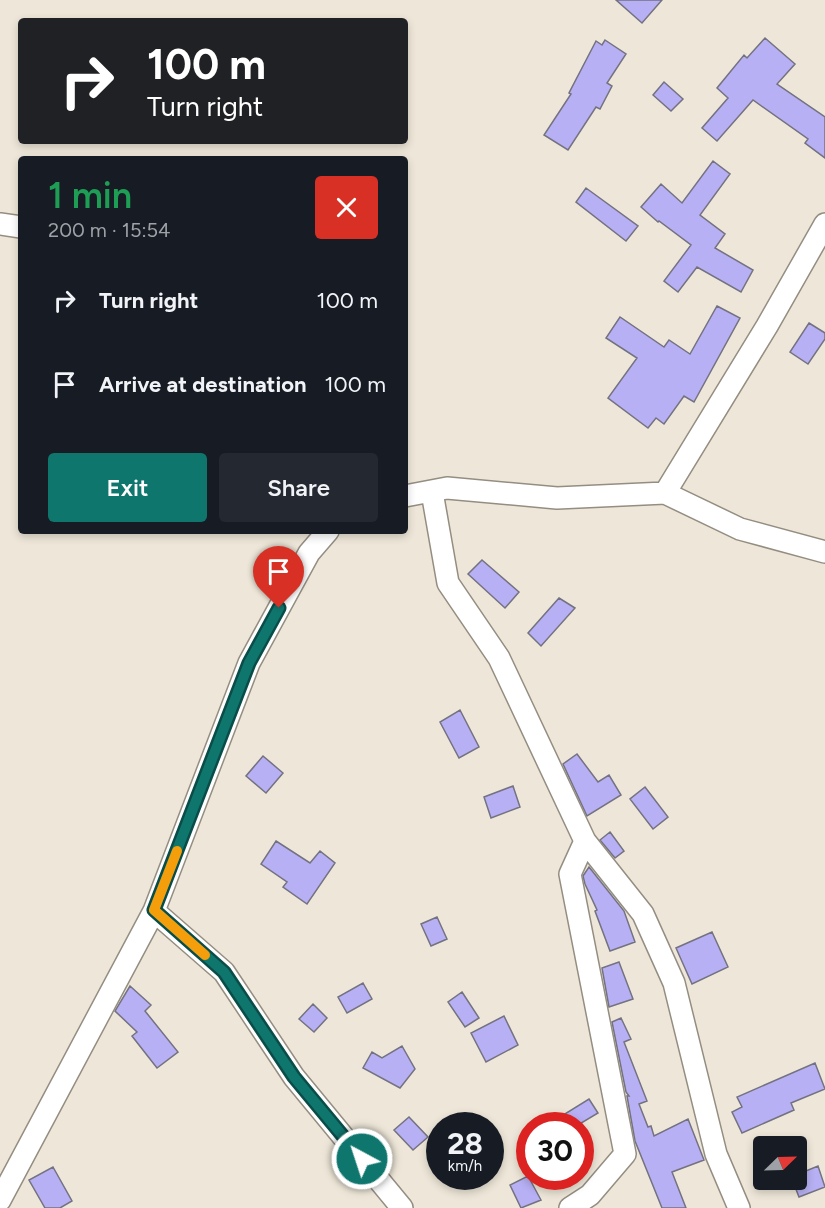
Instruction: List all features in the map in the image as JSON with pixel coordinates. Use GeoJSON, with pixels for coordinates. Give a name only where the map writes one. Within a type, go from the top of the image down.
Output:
{"type":"FeatureCollection","features":[{"type":"Feature","properties":{"kind":"street"},"geometry":{"type":"LineString","coordinates":[[0,224],[18,227]]}},
{"type":"Feature","properties":{"kind":"street"},"geometry":{"type":"LineString","coordinates":[[665,492],[767,326],[825,224]]}},
{"type":"Feature","properties":{"kind":"street"},"geometry":{"type":"LineString","coordinates":[[408,496],[447,488],[557,498],[665,492],[740,529],[825,552]]}},
{"type":"Feature","properties":{"kind":"street"},"geometry":{"type":"LineString","coordinates":[[432,492],[448,583],[499,658],[585,841],[643,914],[674,983],[716,1154],[738,1208]]}},
{"type":"Feature","properties":{"kind":"street"},"geometry":{"type":"LineString","coordinates":[[0,1200],[154,910],[249,663],[309,553],[325,534]]}},
{"type":"Feature","properties":{"kind":"street"},"geometry":{"type":"LineString","coordinates":[[570,1208],[590,1195],[625,1154],[570,874],[585,841]]}},
{"type":"Feature","properties":{"kind":"street"},"geometry":{"type":"LineString","coordinates":[[154,910],[224,972],[294,1077],[402,1208]]}},
{"type":"Feature","properties":{"kind":"building"},"geometry":{"type":"Polygon","coordinates":[[[616,0],[662,0],[642,23],[616,0]]]}},
{"type":"Feature","properties":{"kind":"building"},"geometry":{"type":"Polygon","coordinates":[[[765,38],[795,64],[777,84],[825,117],[825,158],[805,143],[808,139],[753,100],[717,141],[702,128],[728,98],[717,88],[744,55],[747,58],[765,38]]]}},
{"type":"Feature","properties":{"kind":"building"},"geometry":{"type":"Polygon","coordinates":[[[605,40],[626,54],[607,83],[612,86],[600,109],[596,107],[568,150],[544,135],[571,94],[569,93],[596,41],[602,45],[605,40]]]}},
{"type":"Feature","properties":{"kind":"building"},"geometry":{"type":"Polygon","coordinates":[[[664,82],[683,99],[671,111],[653,95],[664,82]]]}},
{"type":"Feature","properties":{"kind":"building"},"geometry":{"type":"Polygon","coordinates":[[[713,161],[730,174],[700,215],[725,234],[715,248],[753,270],[741,292],[697,267],[678,292],[664,281],[691,245],[641,207],[661,184],[682,203],[713,161]]]}},
{"type":"Feature","properties":{"kind":"building"},"geometry":{"type":"Polygon","coordinates":[[[586,188],[638,226],[626,241],[576,202],[586,188]]]}},
{"type":"Feature","properties":{"kind":"building"},"geometry":{"type":"Polygon","coordinates":[[[717,306],[740,318],[694,402],[684,396],[664,424],[656,418],[648,428],[608,398],[637,358],[606,338],[620,317],[664,347],[669,340],[690,354],[717,306]]]}},
{"type":"Feature","properties":{"kind":"building"},"geometry":{"type":"Polygon","coordinates":[[[809,323],[825,333],[825,339],[808,364],[790,352],[809,323]]]}},
{"type":"Feature","properties":{"kind":"building"},"geometry":{"type":"Polygon","coordinates":[[[482,560],[519,592],[505,608],[468,574],[482,560]]]}},
{"type":"Feature","properties":{"kind":"building"},"geometry":{"type":"Polygon","coordinates":[[[559,598],[575,608],[541,646],[528,633],[559,598]]]}},
{"type":"Feature","properties":{"kind":"building"},"geometry":{"type":"Polygon","coordinates":[[[460,710],[479,747],[459,758],[440,722],[460,710]]]}},
{"type":"Feature","properties":{"kind":"building"},"geometry":{"type":"Polygon","coordinates":[[[577,754],[598,782],[609,775],[621,795],[587,816],[563,764],[577,754]]]}},
{"type":"Feature","properties":{"kind":"building"},"geometry":{"type":"Polygon","coordinates":[[[263,756],[283,773],[266,793],[246,776],[263,756]]]}},
{"type":"Feature","properties":{"kind":"building"},"geometry":{"type":"Polygon","coordinates":[[[513,786],[520,807],[491,818],[484,797],[513,786]]]}},
{"type":"Feature","properties":{"kind":"building"},"geometry":{"type":"Polygon","coordinates":[[[645,787],[668,817],[653,829],[630,799],[645,787]]]}},
{"type":"Feature","properties":{"kind":"building"},"geometry":{"type":"Polygon","coordinates":[[[610,832],[624,851],[615,858],[600,840],[610,832]]]}},
{"type":"Feature","properties":{"kind":"building"},"geometry":{"type":"Polygon","coordinates":[[[276,841],[310,863],[320,851],[335,863],[307,904],[283,887],[287,882],[261,864],[276,841]]]}},
{"type":"Feature","properties":{"kind":"building"},"geometry":{"type":"Polygon","coordinates":[[[589,867],[624,911],[635,942],[610,951],[583,876],[589,867]]]}},
{"type":"Feature","properties":{"kind":"building"},"geometry":{"type":"Polygon","coordinates":[[[437,917],[447,939],[431,946],[421,924],[437,917]]]}},
{"type":"Feature","properties":{"kind":"building"},"geometry":{"type":"Polygon","coordinates":[[[712,932],[728,967],[692,984],[676,948],[712,932]]]}},
{"type":"Feature","properties":{"kind":"building"},"geometry":{"type":"Polygon","coordinates":[[[619,962],[633,999],[609,1007],[602,968],[619,962]]]}},
{"type":"Feature","properties":{"kind":"building"},"geometry":{"type":"Polygon","coordinates":[[[363,983],[372,999],[347,1013],[338,997],[363,983]]]}},
{"type":"Feature","properties":{"kind":"building"},"geometry":{"type":"Polygon","coordinates":[[[130,986],[151,1005],[145,1011],[178,1052],[157,1068],[132,1036],[137,1032],[115,1011],[130,986]]]}},
{"type":"Feature","properties":{"kind":"building"},"geometry":{"type":"Polygon","coordinates":[[[462,992],[479,1018],[465,1027],[448,1002],[462,992]]]}},
{"type":"Feature","properties":{"kind":"building"},"geometry":{"type":"Polygon","coordinates":[[[313,1004],[327,1018],[314,1032],[299,1019],[313,1004]]]}},
{"type":"Feature","properties":{"kind":"building"},"geometry":{"type":"Polygon","coordinates":[[[504,1016],[518,1045],[486,1062],[471,1033],[504,1016]]]}},
{"type":"Feature","properties":{"kind":"building"},"geometry":{"type":"Polygon","coordinates":[[[621,1018],[631,1039],[624,1042],[647,1101],[639,1104],[648,1127],[651,1126],[654,1136],[688,1119],[704,1160],[672,1172],[686,1208],[662,1208],[635,1141],[627,1096],[629,1096],[626,1092],[612,1022],[621,1018]]]}},
{"type":"Feature","properties":{"kind":"building"},"geometry":{"type":"Polygon","coordinates":[[[402,1046],[415,1069],[400,1088],[363,1068],[372,1052],[382,1058],[402,1046]]]}},
{"type":"Feature","properties":{"kind":"building"},"geometry":{"type":"Polygon","coordinates":[[[815,1063],[825,1089],[791,1103],[794,1110],[742,1133],[732,1112],[742,1107],[737,1097],[815,1063]]]}},
{"type":"Feature","properties":{"kind":"building"},"geometry":{"type":"Polygon","coordinates":[[[589,1099],[598,1113],[594,1115],[594,1112],[568,1112],[589,1099]]]}},
{"type":"Feature","properties":{"kind":"building"},"geometry":{"type":"Polygon","coordinates":[[[409,1117],[426,1135],[426,1139],[413,1150],[394,1130],[409,1117]]]}},
{"type":"Feature","properties":{"kind":"building"},"geometry":{"type":"Polygon","coordinates":[[[818,1166],[825,1187],[799,1197],[796,1190],[807,1190],[807,1170],[818,1166]]]}},
{"type":"Feature","properties":{"kind":"building"},"geometry":{"type":"Polygon","coordinates":[[[53,1167],[72,1201],[60,1208],[45,1208],[29,1180],[53,1167]]]}},
{"type":"Feature","properties":{"kind":"building"},"geometry":{"type":"Polygon","coordinates":[[[516,1182],[516,1190],[536,1190],[541,1200],[521,1208],[510,1185],[516,1182]]]}},
{"type":"Feature","properties":{"kind":"slow traffic"},"geometry":{"type":"LineString","coordinates":[[177,851],[154,910],[205,955]]}},
{"type":"Feature","properties":{"kind":"route"},"geometry":{"type":"LineString","coordinates":[[279,608],[249,663],[154,910],[224,972],[294,1077],[362,1159]]}}]}
